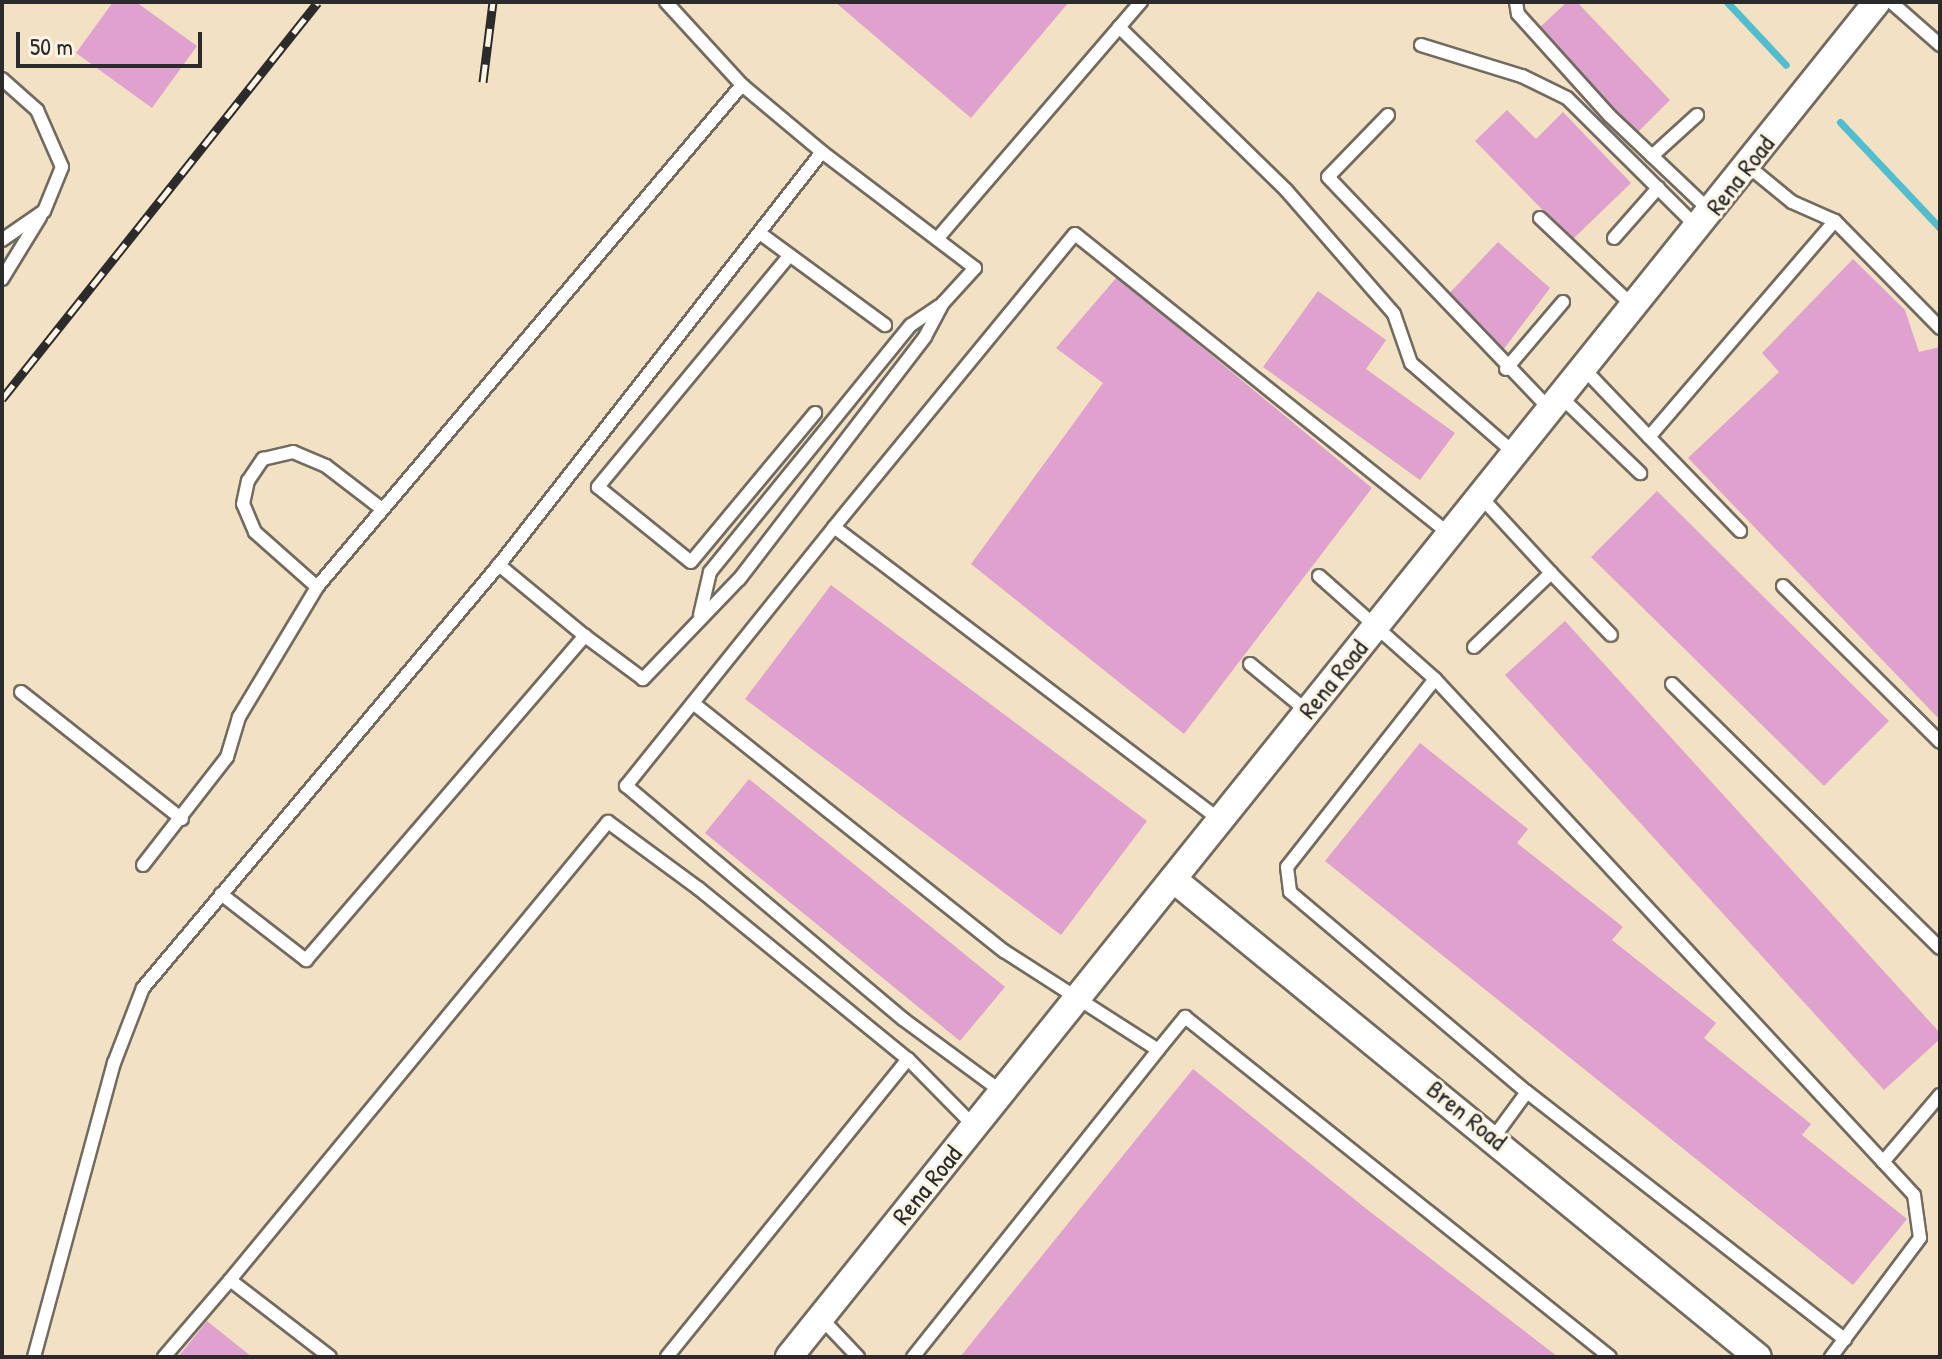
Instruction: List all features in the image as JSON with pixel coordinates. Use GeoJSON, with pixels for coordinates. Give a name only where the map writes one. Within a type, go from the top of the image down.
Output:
{"type":"FeatureCollection","features":[{"type":"Feature","properties":{"kind":"street","name":"Rena Road"},"geometry":{"type":"LineString","coordinates":[[789,1357],[1514,453],[1585,370],[1877,2]]}},
{"type":"Feature","properties":{"kind":"street","name":"Bren Road"},"geometry":{"type":"LineString","coordinates":[[1173,879],[1494,1137],[1758,1357]]}},
{"type":"Feature","properties":{"kind":"lane"},"geometry":{"type":"LineString","coordinates":[[666,2],[742,85],[822,152],[975,268],[943,303],[911,325],[710,572],[700,615]]}},
{"type":"Feature","properties":{"kind":"lane"},"geometry":{"type":"LineString","coordinates":[[937,239],[1141,2]]}},
{"type":"Feature","properties":{"kind":"lane"},"geometry":{"type":"LineString","coordinates":[[1516,2],[1518,14],[1652,156],[1705,220]]}},
{"type":"Feature","properties":{"kind":"lane"},"geometry":{"type":"LineString","coordinates":[[1891,2],[1940,45]]}},
{"type":"Feature","properties":{"kind":"lane"},"geometry":{"type":"LineString","coordinates":[[1119,27],[1286,190],[1394,314],[1411,363],[1514,453]]}},
{"type":"Feature","properties":{"kind":"lane"},"geometry":{"type":"LineString","coordinates":[[1421,45],[1522,76],[1567,98],[1658,188],[1705,220]]}},
{"type":"Feature","properties":{"kind":"lane"},"geometry":{"type":"LineString","coordinates":[[2,79],[37,110],[62,167],[44,211],[2,279]]}},
{"type":"Feature","properties":{"kind":"lane"},"geometry":{"type":"LineString","coordinates":[[143,865],[182,819],[227,757],[239,717],[317,587],[742,85]]}},
{"type":"Feature","properties":{"kind":"lane"},"geometry":{"type":"LineString","coordinates":[[1388,115],[1328,177],[1506,369],[1555,403],[1640,473]]}},
{"type":"Feature","properties":{"kind":"lane"},"geometry":{"type":"LineString","coordinates":[[1652,156],[1697,115]]}},
{"type":"Feature","properties":{"kind":"lane"},"geometry":{"type":"LineString","coordinates":[[34,1357],[125,1029],[143,988],[499,565],[761,234],[822,152]]}},
{"type":"Feature","properties":{"kind":"lane"},"geometry":{"type":"LineString","coordinates":[[1748,166],[1792,202],[1835,221],[1940,328]]}},
{"type":"Feature","properties":{"kind":"lane"},"geometry":{"type":"LineString","coordinates":[[1614,238],[1658,188]]}},
{"type":"Feature","properties":{"kind":"lane"},"geometry":{"type":"LineString","coordinates":[[2,240],[44,211]]}},
{"type":"Feature","properties":{"kind":"lane"},"geometry":{"type":"LineString","coordinates":[[1540,218],[1634,307]]}},
{"type":"Feature","properties":{"kind":"lane"},"geometry":{"type":"LineString","coordinates":[[1649,437],[1835,221]]}},
{"type":"Feature","properties":{"kind":"lane"},"geometry":{"type":"LineString","coordinates":[[761,234],[885,325]]}},
{"type":"Feature","properties":{"kind":"lane"},"geometry":{"type":"LineString","coordinates":[[1002,1092],[903,1019],[626,786],[1075,234],[1450,534]]}},
{"type":"Feature","properties":{"kind":"lane"},"geometry":{"type":"LineString","coordinates":[[789,256],[598,487],[691,562],[815,413]]}},
{"type":"Feature","properties":{"kind":"lane"},"geometry":{"type":"LineString","coordinates":[[1506,369],[1563,302]]}},
{"type":"Feature","properties":{"kind":"lane"},"geometry":{"type":"LineString","coordinates":[[499,565],[643,679],[748,567],[925,337],[943,303]]}},
{"type":"Feature","properties":{"kind":"lane"},"geometry":{"type":"LineString","coordinates":[[1585,370],[1740,531]]}},
{"type":"Feature","properties":{"kind":"lane"},"geometry":{"type":"LineString","coordinates":[[317,587],[270,547],[243,504],[248,481],[263,459],[293,452],[326,466],[382,509]]}},
{"type":"Feature","properties":{"kind":"lane"},"geometry":{"type":"LineString","coordinates":[[1480,496],[1611,635]]}},
{"type":"Feature","properties":{"kind":"lane"},"geometry":{"type":"LineString","coordinates":[[834,527],[1220,820]]}},
{"type":"Feature","properties":{"kind":"lane"},"geometry":{"type":"LineString","coordinates":[[1474,647],[1551,573]]}},
{"type":"Feature","properties":{"kind":"lane"},"geometry":{"type":"LineString","coordinates":[[1319,576],[1377,623],[1435,679],[1914,1195],[1920,1238],[1831,1357]]}},
{"type":"Feature","properties":{"kind":"lane"},"geometry":{"type":"LineString","coordinates":[[1783,586],[1940,742]]}},
{"type":"Feature","properties":{"kind":"lane"},"geometry":{"type":"LineString","coordinates":[[221,894],[306,960],[585,636]]}},
{"type":"Feature","properties":{"kind":"lane"},"geometry":{"type":"LineString","coordinates":[[1250,664],[1307,711]]}},
{"type":"Feature","properties":{"kind":"lane"},"geometry":{"type":"LineString","coordinates":[[1435,679],[1287,867],[1290,892],[1527,1092],[1845,1340]]}},
{"type":"Feature","properties":{"kind":"lane"},"geometry":{"type":"LineString","coordinates":[[1672,684],[1940,948]]}},
{"type":"Feature","properties":{"kind":"lane"},"geometry":{"type":"LineString","coordinates":[[21,692],[182,819]]}},
{"type":"Feature","properties":{"kind":"lane"},"geometry":{"type":"LineString","coordinates":[[693,703],[1004,951],[1079,996],[1158,1050]]}},
{"type":"Feature","properties":{"kind":"lane"},"geometry":{"type":"LineString","coordinates":[[164,1357],[608,822],[698,888],[908,1059],[974,1126]]}},
{"type":"Feature","properties":{"kind":"lane"},"geometry":{"type":"LineString","coordinates":[[913,1357],[1185,1017],[1610,1357]]}},
{"type":"Feature","properties":{"kind":"lane"},"geometry":{"type":"LineString","coordinates":[[667,1357],[908,1059]]}},
{"type":"Feature","properties":{"kind":"lane"},"geometry":{"type":"LineString","coordinates":[[1494,1137],[1527,1092]]}},
{"type":"Feature","properties":{"kind":"lane"},"geometry":{"type":"LineString","coordinates":[[1883,1162],[1940,1095]]}},
{"type":"Feature","properties":{"kind":"lane"},"geometry":{"type":"LineString","coordinates":[[230,1280],[330,1357]]}},
{"type":"Feature","properties":{"kind":"lane"},"geometry":{"type":"LineString","coordinates":[[821,1318],[858,1357]]}},
{"type":"Feature","properties":{"kind":"building"},"geometry":{"type":"Polygon","coordinates":[[[113,2],[136,2],[197,46],[152,108],[76,53],[113,2]]]}},
{"type":"Feature","properties":{"kind":"building"},"geometry":{"type":"Polygon","coordinates":[[[835,2],[1069,2],[971,118],[835,2]]]}},
{"type":"Feature","properties":{"kind":"building"},"geometry":{"type":"Polygon","coordinates":[[[1567,2],[1577,2],[1670,100],[1637,133],[1538,29],[1567,2]]]}},
{"type":"Feature","properties":{"kind":"building"},"geometry":{"type":"Polygon","coordinates":[[[1507,110],[1536,139],[1563,112],[1631,183],[1572,240],[1475,141],[1507,110]]]}},
{"type":"Feature","properties":{"kind":"building"},"geometry":{"type":"Polygon","coordinates":[[[1498,242],[1550,288],[1503,350],[1444,299],[1498,242]]]}},
{"type":"Feature","properties":{"kind":"building"},"geometry":{"type":"Polygon","coordinates":[[[1853,259],[1905,310],[1919,352],[1940,347],[1940,720],[1688,458],[1779,372],[1762,353],[1853,259]]]}},
{"type":"Feature","properties":{"kind":"building"},"geometry":{"type":"Polygon","coordinates":[[[1117,277],[1372,488],[1184,734],[971,564],[1103,383],[1056,348],[1117,277]]]}},
{"type":"Feature","properties":{"kind":"building"},"geometry":{"type":"Polygon","coordinates":[[[1318,291],[1386,340],[1366,369],[1455,433],[1420,480],[1263,367],[1318,291]]]}},
{"type":"Feature","properties":{"kind":"building"},"geometry":{"type":"Polygon","coordinates":[[[1657,491],[1889,721],[1824,786],[1591,557],[1657,491]]]}},
{"type":"Feature","properties":{"kind":"building"},"geometry":{"type":"Polygon","coordinates":[[[831,585],[1147,821],[1061,935],[745,699],[831,585]]]}},
{"type":"Feature","properties":{"kind":"building"},"geometry":{"type":"Polygon","coordinates":[[[1565,621],[1940,1033],[1940,1039],[1884,1090],[1505,675],[1565,621]]]}},
{"type":"Feature","properties":{"kind":"building"},"geometry":{"type":"Polygon","coordinates":[[[1420,743],[1528,829],[1517,843],[1623,927],[1612,940],[1716,1023],[1704,1038],[1811,1124],[1802,1135],[1907,1219],[1853,1285],[1325,861],[1420,743]]]}},
{"type":"Feature","properties":{"kind":"building"},"geometry":{"type":"Polygon","coordinates":[[[749,779],[1005,987],[960,1041],[705,833],[749,779]]]}},
{"type":"Feature","properties":{"kind":"building"},"geometry":{"type":"Polygon","coordinates":[[[1193,1069],[1369,1211],[1558,1357],[960,1357],[1193,1069]]]}},
{"type":"Feature","properties":{"kind":"building"},"geometry":{"type":"Polygon","coordinates":[[[207,1321],[252,1357],[178,1357],[207,1321]]]}},
{"type":"Feature","properties":{"kind":"waterway"},"geometry":{"type":"LineString","coordinates":[[1727,2],[1786,65]]}},
{"type":"Feature","properties":{"kind":"waterway"},"geometry":{"type":"LineString","coordinates":[[1840,122],[1940,228]]}},
{"type":"Feature","properties":{"kind":"railway"},"geometry":{"type":"LineString","coordinates":[[2,399],[318,2]]}},
{"type":"Feature","properties":{"kind":"railway"},"geometry":{"type":"LineString","coordinates":[[483,82],[493,2]]}}]}
